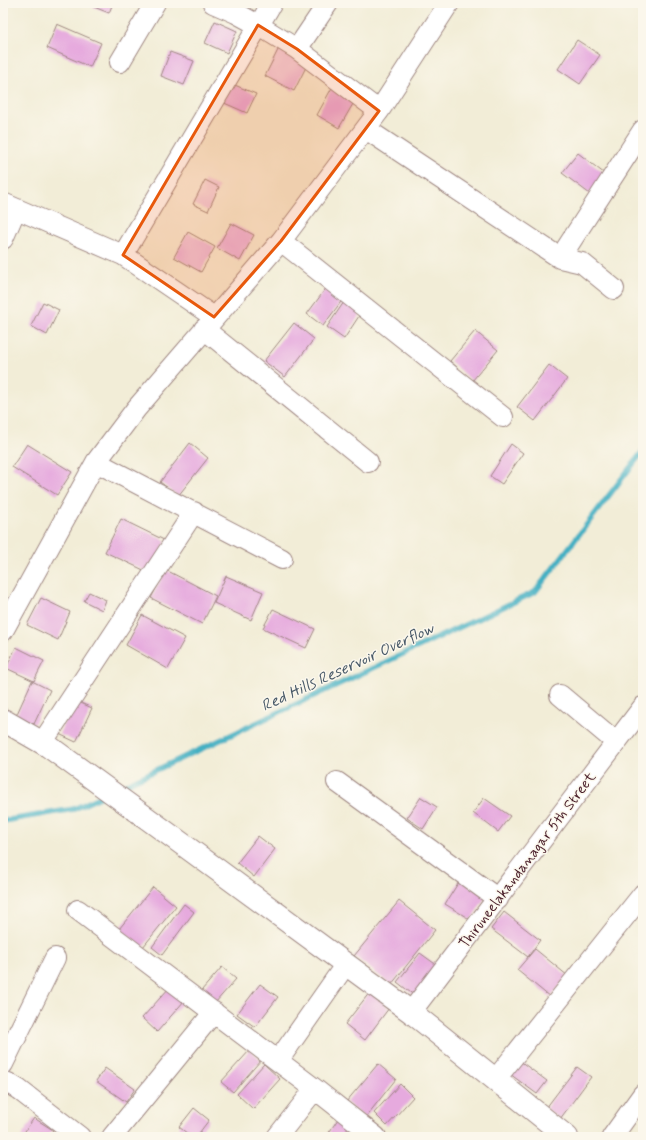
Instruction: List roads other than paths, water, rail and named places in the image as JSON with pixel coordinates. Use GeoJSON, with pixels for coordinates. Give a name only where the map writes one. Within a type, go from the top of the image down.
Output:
{"type":"FeatureCollection","features":[{"type":"Feature","properties":{"kind":"street"},"geometry":{"type":"LineString","coordinates":[[120,62],[155,3]]}},
{"type":"Feature","properties":{"kind":"street"},"geometry":{"type":"LineString","coordinates":[[213,3],[236,13],[297,49],[379,111]]}},
{"type":"Feature","properties":{"kind":"street"},"geometry":{"type":"LineString","coordinates":[[123,255],[272,3]]}},
{"type":"Feature","properties":{"kind":"street"},"geometry":{"type":"LineString","coordinates":[[297,49],[328,3]]}},
{"type":"Feature","properties":{"kind":"street"},"geometry":{"type":"LineString","coordinates":[[3,631],[96,462],[136,409],[281,241],[379,111],[449,3]]}},
{"type":"Feature","properties":{"kind":"street"},"geometry":{"type":"LineString","coordinates":[[366,129],[560,258],[582,263],[614,289]]}},
{"type":"Feature","properties":{"kind":"street"},"geometry":{"type":"LineString","coordinates":[[560,258],[643,130]]}},
{"type":"Feature","properties":{"kind":"street"},"geometry":{"type":"LineString","coordinates":[[3,238],[10,206],[123,255],[209,323],[368,462]]}},
{"type":"Feature","properties":{"kind":"street"},"geometry":{"type":"LineString","coordinates":[[281,241],[503,417]]}},
{"type":"Feature","properties":{"kind":"street"},"geometry":{"type":"LineString","coordinates":[[96,462],[282,559]]}},
{"type":"Feature","properties":{"kind":"street"},"geometry":{"type":"LineString","coordinates":[[45,744],[194,512]]}},
{"type":"Feature","properties":{"kind":"street"},"geometry":{"type":"LineString","coordinates":[[560,695],[616,742]]}},
{"type":"Feature","properties":{"kind":"street","name":"Thiruneelakandanagar 5th Street"},"geometry":{"type":"LineString","coordinates":[[411,1012],[643,707]]}},
{"type":"Feature","properties":{"kind":"street"},"geometry":{"type":"LineString","coordinates":[[3,720],[45,744],[411,1012],[567,1137]]}},
{"type":"Feature","properties":{"kind":"street"},"geometry":{"type":"LineString","coordinates":[[337,782],[498,899]]}},
{"type":"Feature","properties":{"kind":"street"},"geometry":{"type":"LineString","coordinates":[[495,1080],[643,894]]}},
{"type":"Feature","properties":{"kind":"street"},"geometry":{"type":"LineString","coordinates":[[78,910],[214,1012],[376,1137]]}},
{"type":"Feature","properties":{"kind":"street"},"geometry":{"type":"LineString","coordinates":[[3,1064],[55,958]]}},
{"type":"Feature","properties":{"kind":"street"},"geometry":{"type":"LineString","coordinates":[[278,1061],[346,964]]}},
{"type":"Feature","properties":{"kind":"street"},"geometry":{"type":"LineString","coordinates":[[112,1137],[214,1012]]}},
{"type":"Feature","properties":{"kind":"street"},"geometry":{"type":"LineString","coordinates":[[3,1081],[8,1082],[18,1089],[80,1137]]}},
{"type":"Feature","properties":{"kind":"street"},"geometry":{"type":"LineString","coordinates":[[277,1137],[315,1089]]}},
{"type":"Feature","properties":{"kind":"street"},"geometry":{"type":"LineString","coordinates":[[612,1137],[643,1094]]}},
{"type":"Feature","properties":{"kind":"waterway","name":"Red Hills Reservoir Overflow"},"geometry":{"type":"LineString","coordinates":[[116,789],[535,592],[643,451]]}},
{"type":"Feature","properties":{"kind":"waterway","name":"Red Hills Reservoir Overflow"},"geometry":{"type":"LineString","coordinates":[[3,821],[74,809],[104,795]]}}]}
